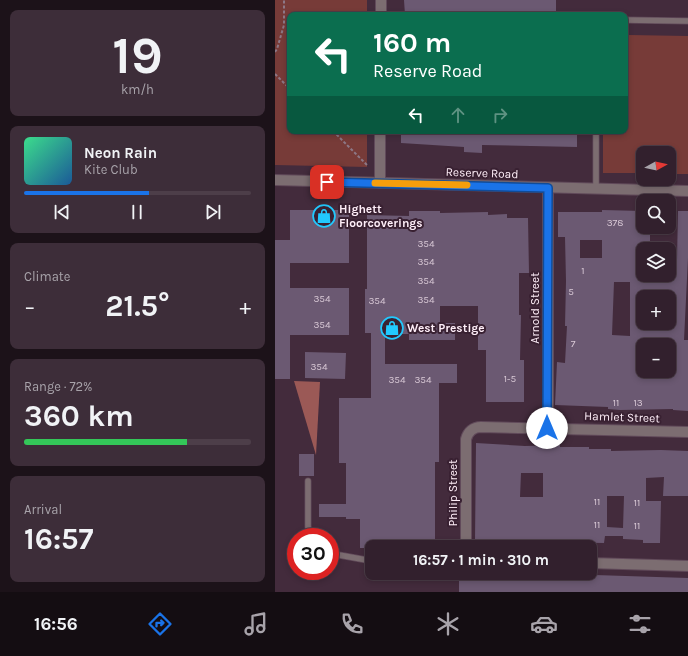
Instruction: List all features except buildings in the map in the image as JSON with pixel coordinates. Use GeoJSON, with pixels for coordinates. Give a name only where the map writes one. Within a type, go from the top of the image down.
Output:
{"type":"FeatureCollection","features":[{"type":"Feature","properties":{"kind":"street"},"geometry":{"type":"LineString","coordinates":[[381,0],[381,12]]}},
{"type":"Feature","properties":{"kind":"street"},"geometry":{"type":"LineString","coordinates":[[380,134],[380,183]]}},
{"type":"Feature","properties":{"kind":"street","name":"Reserve Road"},"geometry":{"type":"LineString","coordinates":[[275,180],[688,191]]}},
{"type":"Feature","properties":{"kind":"street","name":"Arnold Street"},"geometry":{"type":"LineString","coordinates":[[547,428],[548,188]]}},
{"type":"Feature","properties":{"kind":"street","name":"Hamlet Street"},"geometry":{"type":"LineString","coordinates":[[466,439],[471,430],[477,427],[688,432]]}},
{"type":"Feature","properties":{"kind":"street","name":"Philip Street"},"geometry":{"type":"LineString","coordinates":[[466,439],[466,540]]}},
{"type":"Feature","properties":{"kind":"street"},"geometry":{"type":"LineString","coordinates":[[597,563],[688,566]]}},
{"type":"Feature","properties":{"kind":"lane"},"geometry":{"type":"LineString","coordinates":[[628,20],[688,21]]}},
{"type":"Feature","properties":{"kind":"lane"},"geometry":{"type":"LineString","coordinates":[[596,134],[596,188]]}},
{"type":"Feature","properties":{"kind":"lane"},"geometry":{"type":"LineString","coordinates":[[308,481],[308,528]]}},
{"type":"Feature","properties":{"kind":"lane"},"geometry":{"type":"LineString","coordinates":[[339,555],[365,559]]}},
{"type":"Feature","properties":{"kind":"path"},"geometry":{"type":"LineString","coordinates":[[275,52],[284,25],[284,0]]}},
{"type":"Feature","properties":{"kind":"path"},"geometry":{"type":"LineString","coordinates":[[275,74],[287,86]]}},
{"type":"Feature","properties":{"kind":"path"},"geometry":{"type":"LineString","coordinates":[[336,134],[368,166]]}},
{"type":"Feature","properties":{"kind":"shaded area"},"geometry":{"type":"Polygon","coordinates":[[[275,0],[367,0],[367,12],[287,12],[287,134],[367,134],[367,167],[275,165],[275,0]]]}},
{"type":"Feature","properties":{"kind":"shaded area"},"geometry":{"type":"Polygon","coordinates":[[[628,35],[688,36],[688,174],[676,174],[676,146],[636,146],[636,173],[603,173],[603,134],[628,134],[628,35]]]}},
{"type":"Feature","properties":{"kind":"shaded area"},"geometry":{"type":"Polygon","coordinates":[[[294,381],[320,382],[316,455],[294,381]]]}},
{"type":"Feature","properties":{"kind":"slow traffic"},"geometry":{"type":"LineString","coordinates":[[375,183],[467,185]]}},
{"type":"Feature","properties":{"kind":"place","name":"Highett Floorcoverings"},"geometry":{"type":"Point","coordinates":[324,216]}},
{"type":"Feature","properties":{"kind":"place","name":"West Prestige"},"geometry":{"type":"Point","coordinates":[392,328]}},
{"type":"Feature","properties":{"kind":"route"},"geometry":{"type":"LineString","coordinates":[[327,182],[548,188],[547,428]]}}]}
